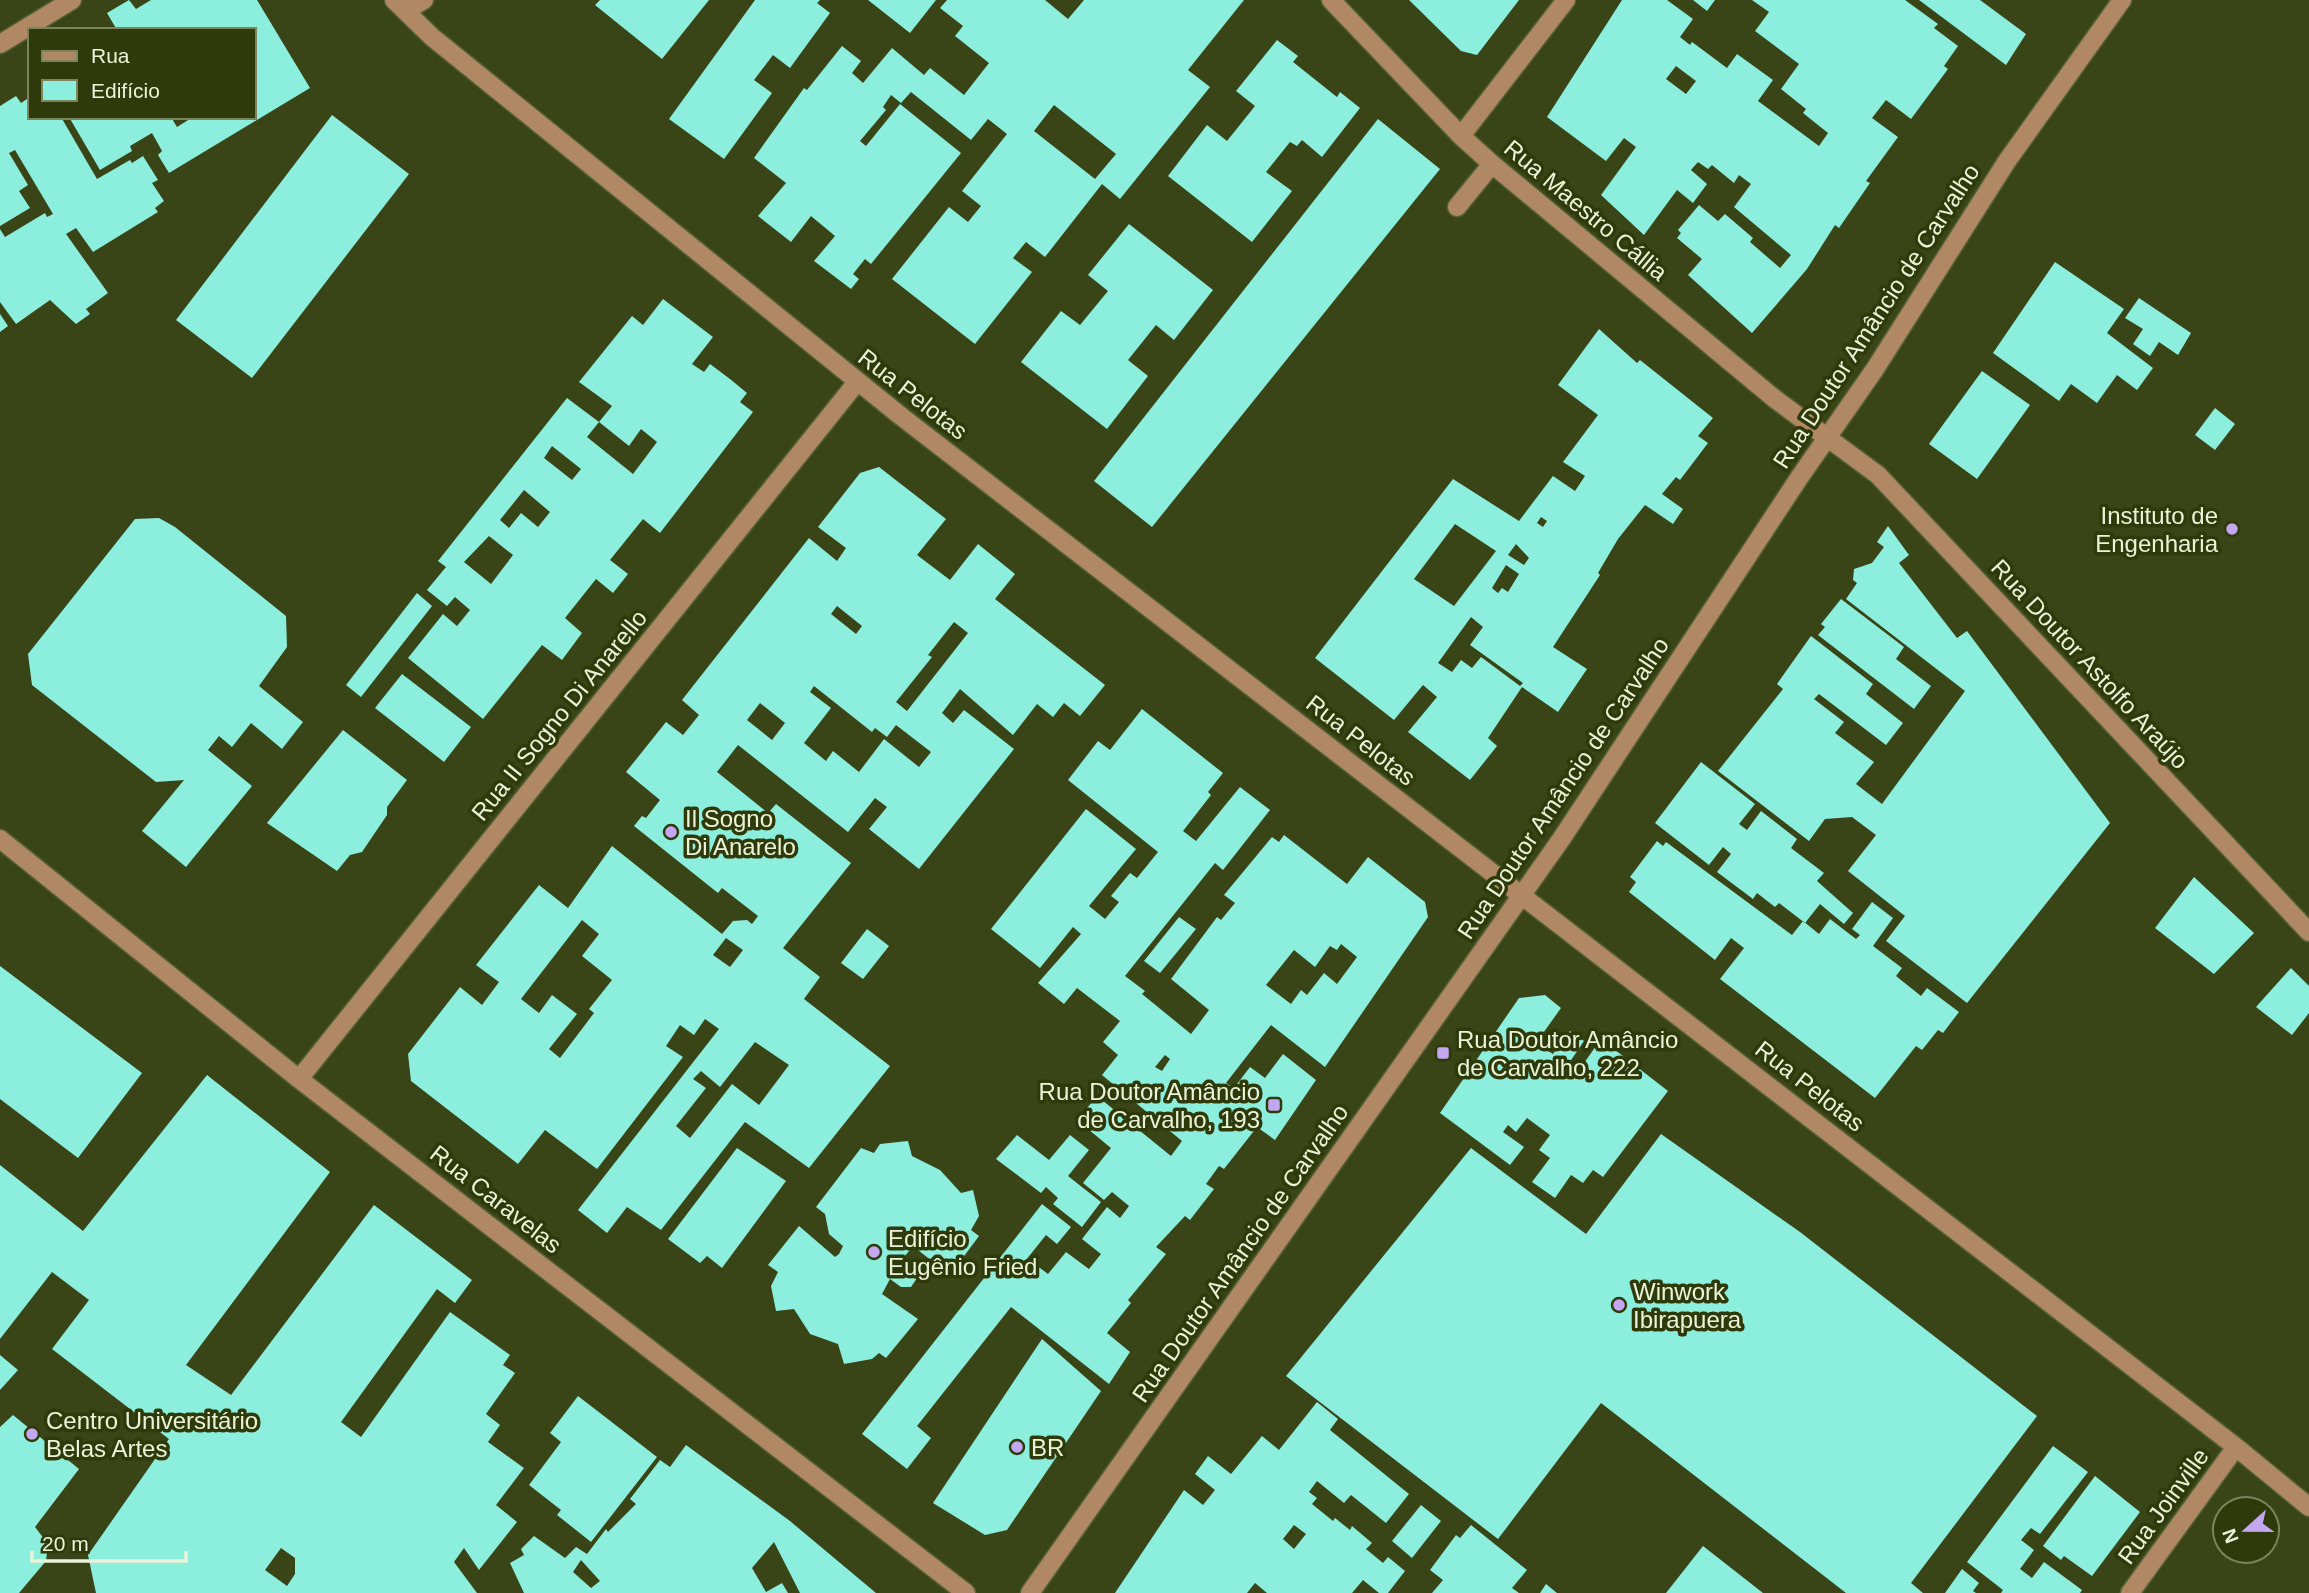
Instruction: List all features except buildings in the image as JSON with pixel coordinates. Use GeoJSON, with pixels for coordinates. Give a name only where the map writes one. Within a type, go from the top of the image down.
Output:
{"type":"FeatureCollection","features":[{"type":"Feature","properties":{"kind":"street"},"geometry":{"type":"LineString","coordinates":[[0,44],[72,0]]}},
{"type":"Feature","properties":{"kind":"street"},"geometry":{"type":"LineString","coordinates":[[400,6],[424,0]]}},
{"type":"Feature","properties":{"kind":"street","name":"Rua Maestro Cállia"},"geometry":{"type":"LineString","coordinates":[[1331,0],[1461,136],[1492,164],[1775,399],[1827,438]]}},
{"type":"Feature","properties":{"kind":"street"},"geometry":{"type":"LineString","coordinates":[[1461,136],[1566,0]]}},
{"type":"Feature","properties":{"kind":"street","name":"Rua Doutor Amâncio de Carvalho"},"geometry":{"type":"LineString","coordinates":[[1030,1593],[1522,895],[1875,369],[2007,161],[2122,0]]}},
{"type":"Feature","properties":{"kind":"street","name":"Rua Pelotas"},"geometry":{"type":"LineString","coordinates":[[400,6],[432,37],[857,382],[2236,1447],[2309,1507]]}},
{"type":"Feature","properties":{"kind":"street"},"geometry":{"type":"LineString","coordinates":[[1457,206],[1492,164]]}},
{"type":"Feature","properties":{"kind":"street","name":"Rua II Sogno Di Anarello"},"geometry":{"type":"LineString","coordinates":[[299,1079],[857,382]]}},
{"type":"Feature","properties":{"kind":"street","name":"Rua Doutor Astolfo Araújo"},"geometry":{"type":"LineString","coordinates":[[1827,438],[1878,475],[2309,932]]}},
{"type":"Feature","properties":{"kind":"street","name":"Rua Caravelas"},"geometry":{"type":"LineString","coordinates":[[0,839],[299,1079],[966,1593]]}},
{"type":"Feature","properties":{"kind":"street","name":"Rua Joinville"},"geometry":{"type":"LineString","coordinates":[[2130,1593],[2236,1447]]}},
{"type":"Feature","properties":{"kind":"place","name":"Instituto de Engenharia"},"geometry":{"type":"Point","coordinates":[2232,529]}},
{"type":"Feature","properties":{"kind":"place","name":"Il Sogno Di Anarelo"},"geometry":{"type":"Point","coordinates":[671,832]}},
{"type":"Feature","properties":{"kind":"place","name":"Rua Doutor Amâncio de Carvalho, 222"},"geometry":{"type":"Point","coordinates":[1443,1053]}},
{"type":"Feature","properties":{"kind":"place","name":"Rua Doutor Amâncio de Carvalho, 193"},"geometry":{"type":"Point","coordinates":[1274,1105]}},
{"type":"Feature","properties":{"kind":"place","name":"Edifício Eugênio Fried"},"geometry":{"type":"Point","coordinates":[874,1252]}},
{"type":"Feature","properties":{"kind":"place","name":"Winwork Ibirapuera"},"geometry":{"type":"Point","coordinates":[1619,1305]}},
{"type":"Feature","properties":{"kind":"place","name":"Centro Universitário Belas Artes"},"geometry":{"type":"Point","coordinates":[32,1434]}},
{"type":"Feature","properties":{"kind":"place","name":"BR"},"geometry":{"type":"Point","coordinates":[1017,1447]}}]}
